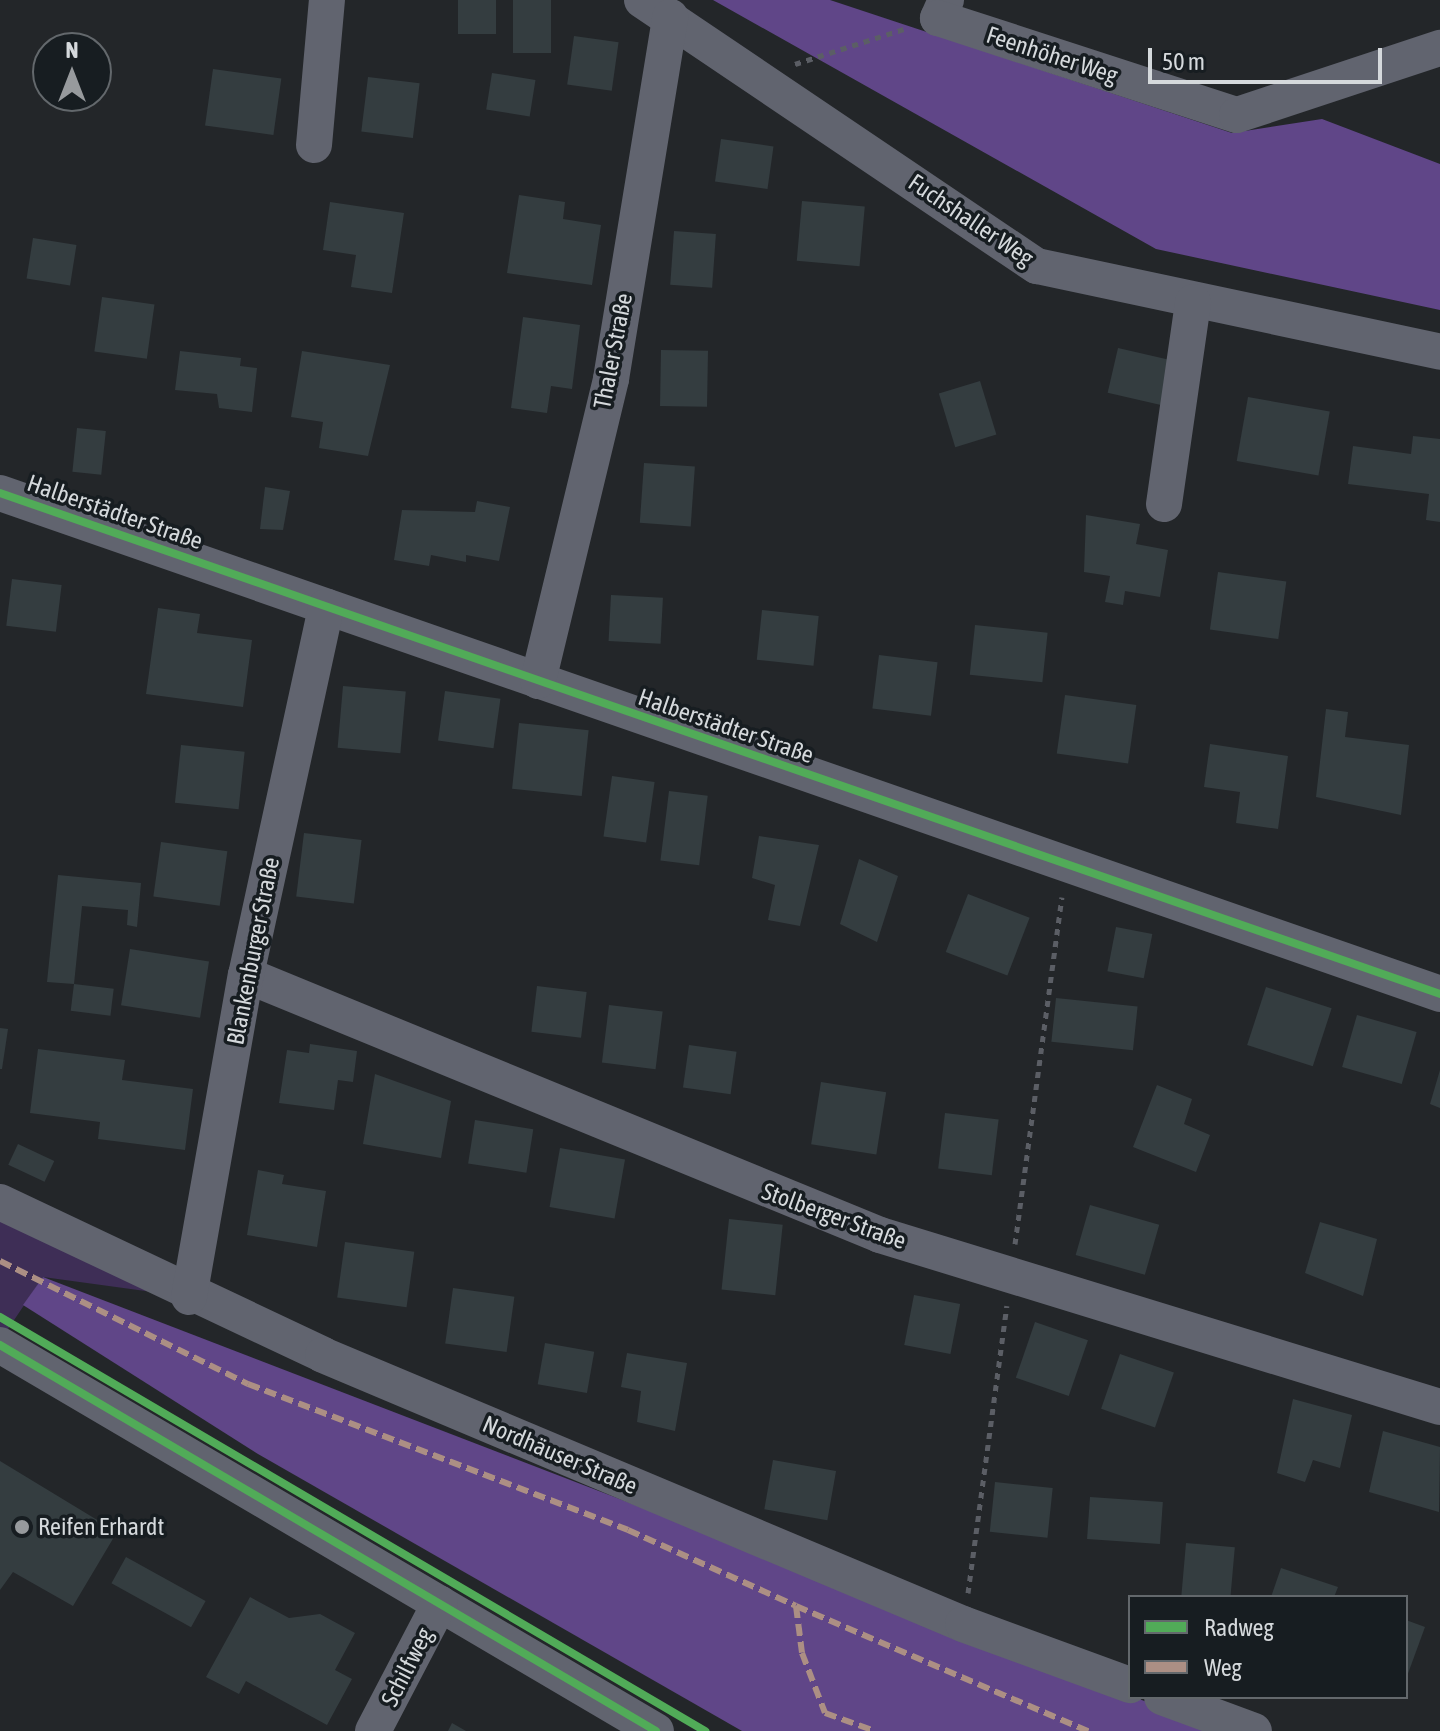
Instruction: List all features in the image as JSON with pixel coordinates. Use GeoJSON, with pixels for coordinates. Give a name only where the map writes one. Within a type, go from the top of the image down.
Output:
{"type":"FeatureCollection","features":[{"type":"Feature","properties":{"kind":"street"},"geometry":{"type":"LineString","coordinates":[[314,145],[327,0]]}},
{"type":"Feature","properties":{"kind":"street","name":"Fuchshaller Weg"},"geometry":{"type":"LineString","coordinates":[[656,9],[787,72],[1037,266],[1193,302],[1440,352]]}},
{"type":"Feature","properties":{"kind":"street","name":"Thaler Straße"},"geometry":{"type":"LineString","coordinates":[[538,681],[611,379],[656,9]]}},
{"type":"Feature","properties":{"kind":"street","name":"Feenhöher Weg"},"geometry":{"type":"LineString","coordinates":[[942,9],[1237,115],[1440,48]]}},
{"type":"Feature","properties":{"kind":"street"},"geometry":{"type":"LineString","coordinates":[[1164,504],[1193,302]]}},
{"type":"Feature","properties":{"kind":"street","name":"Halberstädter Straße"},"geometry":{"type":"LineString","coordinates":[[0,493],[1440,994]]}},
{"type":"Feature","properties":{"kind":"street","name":"Blankenburger Straße"},"geometry":{"type":"LineString","coordinates":[[189,1297],[246,975],[326,607]]}},
{"type":"Feature","properties":{"kind":"street","name":"Stolberger Straße"},"geometry":{"type":"LineString","coordinates":[[246,975],[880,1235],[1440,1407]]}},
{"type":"Feature","properties":{"kind":"street","name":"Nordhäuser Straße"},"geometry":{"type":"LineString","coordinates":[[0,1202],[189,1297],[963,1624],[1128,1684]]}},
{"type":"Feature","properties":{"kind":"street"},"geometry":{"type":"LineString","coordinates":[[0,1345],[656,1731]]}},
{"type":"Feature","properties":{"kind":"street","name":"Schilfweg"},"geometry":{"type":"LineString","coordinates":[[373,1731],[440,1603]]}},
{"type":"Feature","properties":{"kind":"street"},"geometry":{"type":"LineString","coordinates":[[1167,1699],[1254,1731]]}},
{"type":"Feature","properties":{"kind":"path"},"geometry":{"type":"LineString","coordinates":[[787,72],[942,9]]}},
{"type":"Feature","properties":{"kind":"shaded area"},"geometry":{"type":"Polygon","coordinates":[[[713,0],[830,0],[1232,133],[1322,119],[1440,164],[1440,310],[1156,249],[713,0]]]}},
{"type":"Feature","properties":{"kind":"shaded area"},"geometry":{"type":"Polygon","coordinates":[[[0,1202],[189,1297],[43,1277],[0,1341],[0,1202]]]}},
{"type":"Feature","properties":{"kind":"shaded area"},"geometry":{"type":"Polygon","coordinates":[[[43,1277],[1128,1695],[1128,1699],[1139,1699],[1222,1731],[742,1731],[258,1454],[23,1305],[43,1277]]]}},
{"type":"Feature","properties":{"kind":"building"},"geometry":{"type":"Polygon","coordinates":[[[458,0],[496,0],[496,34],[458,34],[458,0]]]}},
{"type":"Feature","properties":{"kind":"building"},"geometry":{"type":"Polygon","coordinates":[[[513,0],[551,0],[551,53],[513,53],[513,0]]]}},
{"type":"Feature","properties":{"kind":"building"},"geometry":{"type":"Polygon","coordinates":[[[574,36],[619,42],[612,91],[567,85],[574,36]]]}},
{"type":"Feature","properties":{"kind":"building"},"geometry":{"type":"Polygon","coordinates":[[[213,69],[281,79],[273,135],[205,125],[213,69]]]}},
{"type":"Feature","properties":{"kind":"building"},"geometry":{"type":"Polygon","coordinates":[[[492,73],[535,80],[530,116],[486,110],[492,73]]]}},
{"type":"Feature","properties":{"kind":"building"},"geometry":{"type":"Polygon","coordinates":[[[368,77],[420,83],[413,138],[361,132],[368,77]]]}},
{"type":"Feature","properties":{"kind":"building"},"geometry":{"type":"Polygon","coordinates":[[[721,139],[773,146],[767,189],[715,182],[721,139]]]}},
{"type":"Feature","properties":{"kind":"building"},"geometry":{"type":"Polygon","coordinates":[[[519,195],[565,202],[563,219],[601,225],[592,285],[507,273],[519,195]]]}},
{"type":"Feature","properties":{"kind":"building"},"geometry":{"type":"Polygon","coordinates":[[[802,201],[865,206],[860,266],[797,261],[802,201]]]}},
{"type":"Feature","properties":{"kind":"building"},"geometry":{"type":"Polygon","coordinates":[[[330,202],[404,213],[392,293],[351,287],[356,255],[323,250],[330,202]]]}},
{"type":"Feature","properties":{"kind":"building"},"geometry":{"type":"Polygon","coordinates":[[[674,231],[716,234],[712,288],[670,285],[674,231]]]}},
{"type":"Feature","properties":{"kind":"building"},"geometry":{"type":"Polygon","coordinates":[[[33,238],[76,245],[70,285],[27,278],[33,238]]]}},
{"type":"Feature","properties":{"kind":"building"},"geometry":{"type":"Polygon","coordinates":[[[102,297],[154,304],[147,359],[94,351],[102,297]]]}},
{"type":"Feature","properties":{"kind":"building"},"geometry":{"type":"Polygon","coordinates":[[[523,317],[580,325],[572,389],[551,386],[547,413],[511,408],[523,317]]]}},
{"type":"Feature","properties":{"kind":"building"},"geometry":{"type":"Polygon","coordinates":[[[1118,348],[1175,361],[1164,406],[1108,393],[1118,348]]]}},
{"type":"Feature","properties":{"kind":"building"},"geometry":{"type":"Polygon","coordinates":[[[661,350],[708,351],[707,407],[660,406],[661,350]]]}},
{"type":"Feature","properties":{"kind":"building"},"geometry":{"type":"Polygon","coordinates":[[[180,351],[241,358],[240,366],[257,368],[252,412],[219,408],[217,394],[175,390],[180,351]]]}},
{"type":"Feature","properties":{"kind":"building"},"geometry":{"type":"Polygon","coordinates":[[[302,351],[390,365],[368,456],[319,448],[323,422],[291,417],[302,351]]]}},
{"type":"Feature","properties":{"kind":"building"},"geometry":{"type":"Polygon","coordinates":[[[980,381],[996,435],[955,447],[939,394],[980,381]]]}},
{"type":"Feature","properties":{"kind":"building"},"geometry":{"type":"Polygon","coordinates":[[[1248,397],[1330,411],[1318,475],[1237,461],[1248,397]]]}},
{"type":"Feature","properties":{"kind":"building"},"geometry":{"type":"Polygon","coordinates":[[[77,428],[106,431],[101,475],[72,472],[77,428]]]}},
{"type":"Feature","properties":{"kind":"building"},"geometry":{"type":"Polygon","coordinates":[[[1413,436],[1440,439],[1440,522],[1426,520],[1429,494],[1348,484],[1353,446],[1411,454],[1413,436]]]}},
{"type":"Feature","properties":{"kind":"building"},"geometry":{"type":"Polygon","coordinates":[[[644,463],[695,467],[691,526],[640,523],[644,463]]]}},
{"type":"Feature","properties":{"kind":"building"},"geometry":{"type":"Polygon","coordinates":[[[265,487],[290,491],[283,530],[260,529],[265,487]]]}},
{"type":"Feature","properties":{"kind":"building"},"geometry":{"type":"Polygon","coordinates":[[[477,501],[510,507],[499,561],[466,555],[466,562],[431,555],[429,566],[394,560],[402,510],[475,512],[477,501]]]}},
{"type":"Feature","properties":{"kind":"building"},"geometry":{"type":"Polygon","coordinates":[[[1086,515],[1140,524],[1136,544],[1168,550],[1160,597],[1125,591],[1123,605],[1105,602],[1110,576],[1084,572],[1086,515]]]}},
{"type":"Feature","properties":{"kind":"building"},"geometry":{"type":"Polygon","coordinates":[[[1218,572],[1286,582],[1278,639],[1210,629],[1218,572]]]}},
{"type":"Feature","properties":{"kind":"building"},"geometry":{"type":"Polygon","coordinates":[[[12,579],[62,585],[56,632],[6,626],[12,579]]]}},
{"type":"Feature","properties":{"kind":"building"},"geometry":{"type":"Polygon","coordinates":[[[611,595],[663,598],[661,644],[609,641],[611,595]]]}},
{"type":"Feature","properties":{"kind":"building"},"geometry":{"type":"Polygon","coordinates":[[[158,608],[200,614],[197,633],[252,640],[243,707],[146,694],[158,608]]]}},
{"type":"Feature","properties":{"kind":"building"},"geometry":{"type":"Polygon","coordinates":[[[762,610],[819,616],[813,666],[757,660],[762,610]]]}},
{"type":"Feature","properties":{"kind":"building"},"geometry":{"type":"Polygon","coordinates":[[[975,625],[1048,633],[1042,682],[970,675],[975,625]]]}},
{"type":"Feature","properties":{"kind":"building"},"geometry":{"type":"Polygon","coordinates":[[[879,655],[938,662],[931,716],[872,709],[879,655]]]}},
{"type":"Feature","properties":{"kind":"building"},"geometry":{"type":"Polygon","coordinates":[[[343,686],[406,691],[400,753],[338,748],[343,686]]]}},
{"type":"Feature","properties":{"kind":"building"},"geometry":{"type":"Polygon","coordinates":[[[445,691],[500,699],[493,748],[438,741],[445,691]]]}},
{"type":"Feature","properties":{"kind":"building"},"geometry":{"type":"Polygon","coordinates":[[[1065,695],[1136,705],[1128,763],[1057,753],[1065,695]]]}},
{"type":"Feature","properties":{"kind":"building"},"geometry":{"type":"Polygon","coordinates":[[[1326,709],[1348,712],[1345,737],[1409,745],[1401,815],[1316,797],[1326,709]]]}},
{"type":"Feature","properties":{"kind":"building"},"geometry":{"type":"Polygon","coordinates":[[[519,723],[589,730],[582,796],[512,789],[519,723]]]}},
{"type":"Feature","properties":{"kind":"building"},"geometry":{"type":"Polygon","coordinates":[[[1210,744],[1288,756],[1278,829],[1236,823],[1240,792],[1204,787],[1210,744]]]}},
{"type":"Feature","properties":{"kind":"building"},"geometry":{"type":"Polygon","coordinates":[[[181,745],[245,752],[239,809],[175,803],[181,745]]]}},
{"type":"Feature","properties":{"kind":"building"},"geometry":{"type":"Polygon","coordinates":[[[612,776],[655,782],[646,842],[604,836],[612,776]]]}},
{"type":"Feature","properties":{"kind":"building"},"geometry":{"type":"Polygon","coordinates":[[[669,791],[708,796],[699,865],[660,860],[669,791]]]}},
{"type":"Feature","properties":{"kind":"building"},"geometry":{"type":"Polygon","coordinates":[[[304,833],[362,840],[354,904],[296,897],[304,833]]]}},
{"type":"Feature","properties":{"kind":"building"},"geometry":{"type":"Polygon","coordinates":[[[759,836],[819,845],[800,926],[768,920],[775,885],[752,878],[759,836]]]}},
{"type":"Feature","properties":{"kind":"building"},"geometry":{"type":"Polygon","coordinates":[[[161,842],[227,851],[220,906],[153,896],[161,842]]]}},
{"type":"Feature","properties":{"kind":"building"},"geometry":{"type":"Polygon","coordinates":[[[859,859],[898,876],[877,942],[840,924],[859,859]]]}},
{"type":"Feature","properties":{"kind":"building"},"geometry":{"type":"Polygon","coordinates":[[[58,875],[141,883],[137,927],[127,925],[128,910],[82,906],[74,984],[47,982],[58,875]]]}},
{"type":"Feature","properties":{"kind":"building"},"geometry":{"type":"Polygon","coordinates":[[[968,894],[1030,918],[1007,976],[946,952],[968,894]]]}},
{"type":"Feature","properties":{"kind":"building"},"geometry":{"type":"Polygon","coordinates":[[[1116,927],[1152,934],[1144,978],[1107,971],[1116,927]]]}},
{"type":"Feature","properties":{"kind":"building"},"geometry":{"type":"Polygon","coordinates":[[[130,949],[209,962],[200,1018],[121,1005],[130,949]]]}},
{"type":"Feature","properties":{"kind":"building"},"geometry":{"type":"Polygon","coordinates":[[[74,984],[114,989],[110,1016],[71,1011],[74,984]]]}},
{"type":"Feature","properties":{"kind":"building"},"geometry":{"type":"Polygon","coordinates":[[[537,986],[587,992],[581,1038],[531,1032],[537,986]]]}},
{"type":"Feature","properties":{"kind":"building"},"geometry":{"type":"Polygon","coordinates":[[[1266,987],[1332,1008],[1313,1066],[1247,1045],[1266,987]]]}},
{"type":"Feature","properties":{"kind":"building"},"geometry":{"type":"Polygon","coordinates":[[[1056,998],[1138,1007],[1133,1050],[1051,1042],[1056,998]]]}},
{"type":"Feature","properties":{"kind":"building"},"geometry":{"type":"Polygon","coordinates":[[[609,1005],[663,1012],[656,1069],[602,1063],[609,1005]]]}},
{"type":"Feature","properties":{"kind":"building"},"geometry":{"type":"Polygon","coordinates":[[[1357,1015],[1417,1032],[1402,1084],[1342,1067],[1357,1015]]]}},
{"type":"Feature","properties":{"kind":"building"},"geometry":{"type":"Polygon","coordinates":[[[0,1028],[8,1029],[2,1069],[0,1069],[0,1028]]]}},
{"type":"Feature","properties":{"kind":"building"},"geometry":{"type":"Polygon","coordinates":[[[310,1044],[357,1051],[353,1082],[338,1080],[334,1110],[279,1103],[287,1050],[309,1053],[310,1044]]]}},
{"type":"Feature","properties":{"kind":"building"},"geometry":{"type":"Polygon","coordinates":[[[689,1045],[737,1052],[731,1094],[683,1088],[689,1045]]]}},
{"type":"Feature","properties":{"kind":"building"},"geometry":{"type":"Polygon","coordinates":[[[38,1049],[125,1060],[122,1080],[193,1089],[185,1150],[98,1139],[100,1122],[30,1113],[38,1049]]]}},
{"type":"Feature","properties":{"kind":"building"},"geometry":{"type":"Polygon","coordinates":[[[1440,1070],[1440,1108],[1430,1104],[1440,1070]]]}},
{"type":"Feature","properties":{"kind":"building"},"geometry":{"type":"Polygon","coordinates":[[[375,1074],[451,1101],[441,1158],[363,1144],[375,1074]]]}},
{"type":"Feature","properties":{"kind":"building"},"geometry":{"type":"Polygon","coordinates":[[[821,1082],[886,1092],[876,1155],[811,1144],[821,1082]]]}},
{"type":"Feature","properties":{"kind":"building"},"geometry":{"type":"Polygon","coordinates":[[[1157,1085],[1192,1099],[1184,1124],[1210,1135],[1196,1172],[1133,1147],[1157,1085]]]}},
{"type":"Feature","properties":{"kind":"building"},"geometry":{"type":"Polygon","coordinates":[[[945,1113],[999,1120],[992,1175],[938,1169],[945,1113]]]}},
{"type":"Feature","properties":{"kind":"building"},"geometry":{"type":"Polygon","coordinates":[[[475,1120],[533,1129],[526,1173],[468,1163],[475,1120]]]}},
{"type":"Feature","properties":{"kind":"building"},"geometry":{"type":"Polygon","coordinates":[[[18,1144],[54,1161],[45,1182],[8,1165],[18,1144]]]}},
{"type":"Feature","properties":{"kind":"building"},"geometry":{"type":"Polygon","coordinates":[[[560,1148],[625,1159],[615,1219],[550,1207],[560,1148]]]}},
{"type":"Feature","properties":{"kind":"building"},"geometry":{"type":"Polygon","coordinates":[[[258,1170],[284,1175],[282,1184],[326,1191],[317,1247],[247,1235],[258,1170]]]}},
{"type":"Feature","properties":{"kind":"building"},"geometry":{"type":"Polygon","coordinates":[[[1090,1205],[1159,1225],[1145,1275],[1076,1255],[1090,1205]]]}},
{"type":"Feature","properties":{"kind":"building"},"geometry":{"type":"Polygon","coordinates":[[[729,1219],[783,1225],[775,1295],[722,1290],[729,1219]]]}},
{"type":"Feature","properties":{"kind":"building"},"geometry":{"type":"Polygon","coordinates":[[[1320,1222],[1377,1239],[1363,1296],[1305,1273],[1320,1222]]]}},
{"type":"Feature","properties":{"kind":"building"},"geometry":{"type":"Polygon","coordinates":[[[345,1242],[414,1252],[407,1307],[337,1297],[345,1242]]]}},
{"type":"Feature","properties":{"kind":"building"},"geometry":{"type":"Polygon","coordinates":[[[453,1288],[514,1297],[507,1352],[445,1343],[453,1288]]]}},
{"type":"Feature","properties":{"kind":"building"},"geometry":{"type":"Polygon","coordinates":[[[914,1295],[960,1304],[950,1354],[904,1345],[914,1295]]]}},
{"type":"Feature","properties":{"kind":"building"},"geometry":{"type":"Polygon","coordinates":[[[1035,1322],[1088,1340],[1069,1396],[1016,1378],[1035,1322]]]}},
{"type":"Feature","properties":{"kind":"building"},"geometry":{"type":"Polygon","coordinates":[[[545,1343],[594,1352],[587,1393],[538,1384],[545,1343]]]}},
{"type":"Feature","properties":{"kind":"building"},"geometry":{"type":"Polygon","coordinates":[[[627,1353],[687,1363],[675,1431],[637,1422],[641,1391],[621,1387],[627,1353]]]}},
{"type":"Feature","properties":{"kind":"building"},"geometry":{"type":"Polygon","coordinates":[[[1120,1354],[1174,1373],[1155,1427],[1101,1409],[1120,1354]]]}},
{"type":"Feature","properties":{"kind":"building"},"geometry":{"type":"Polygon","coordinates":[[[1293,1399],[1352,1415],[1340,1468],[1313,1460],[1305,1482],[1277,1473],[1293,1399]]]}},
{"type":"Feature","properties":{"kind":"building"},"geometry":{"type":"Polygon","coordinates":[[[1383,1431],[1440,1447],[1439,1512],[1369,1492],[1383,1431]]]}},
{"type":"Feature","properties":{"kind":"building"},"geometry":{"type":"Polygon","coordinates":[[[773,1460],[836,1471],[827,1520],[764,1509],[773,1460]]]}},
{"type":"Feature","properties":{"kind":"building"},"geometry":{"type":"Polygon","coordinates":[[[0,1461],[117,1532],[73,1606],[13,1572],[0,1590],[0,1461]]]}},
{"type":"Feature","properties":{"kind":"building"},"geometry":{"type":"Polygon","coordinates":[[[995,1482],[1053,1488],[1047,1538],[990,1532],[995,1482]]]}},
{"type":"Feature","properties":{"kind":"building"},"geometry":{"type":"Polygon","coordinates":[[[1090,1497],[1163,1502],[1160,1544],[1087,1539],[1090,1497]]]}},
{"type":"Feature","properties":{"kind":"building"},"geometry":{"type":"Polygon","coordinates":[[[1186,1543],[1235,1547],[1231,1595],[1181,1595],[1186,1543]]]}},
{"type":"Feature","properties":{"kind":"building"},"geometry":{"type":"Polygon","coordinates":[[[126,1557],[206,1601],[191,1627],[111,1583],[126,1557]]]}},
{"type":"Feature","properties":{"kind":"building"},"geometry":{"type":"Polygon","coordinates":[[[1281,1568],[1338,1587],[1335,1595],[1272,1595],[1281,1568]]]}},
{"type":"Feature","properties":{"kind":"building"},"geometry":{"type":"Polygon","coordinates":[[[250,1597],[289,1618],[320,1614],[355,1633],[335,1670],[352,1679],[327,1725],[246,1681],[239,1694],[206,1677],[250,1597]]]}},
{"type":"Feature","properties":{"kind":"building"},"geometry":{"type":"Polygon","coordinates":[[[1408,1621],[1425,1627],[1408,1674],[1408,1621]]]}},
{"type":"Feature","properties":{"kind":"building"},"geometry":{"type":"Polygon","coordinates":[[[452,1723],[466,1731],[448,1731],[452,1723]]]}},
{"type":"Feature","properties":{"kind":"marked path"},"geometry":{"type":"LineString","coordinates":[[0,1261],[248,1384],[628,1530],[796,1606],[802,1653],[825,1713],[875,1731]]}},
{"type":"Feature","properties":{"kind":"marked path"},"geometry":{"type":"LineString","coordinates":[[796,1606],[1088,1731]]}},
{"type":"Feature","properties":{"kind":"cycle path"},"geometry":{"type":"LineString","coordinates":[[0,493],[1440,994]]}},
{"type":"Feature","properties":{"kind":"cycle path"},"geometry":{"type":"LineString","coordinates":[[0,1317],[705,1731]]}},
{"type":"Feature","properties":{"kind":"cycle path"},"geometry":{"type":"LineString","coordinates":[[0,1345],[656,1731]]}},
{"type":"Feature","properties":{"kind":"place","name":"Reifen Erhardt"},"geometry":{"type":"Point","coordinates":[22,1527]}}]}
